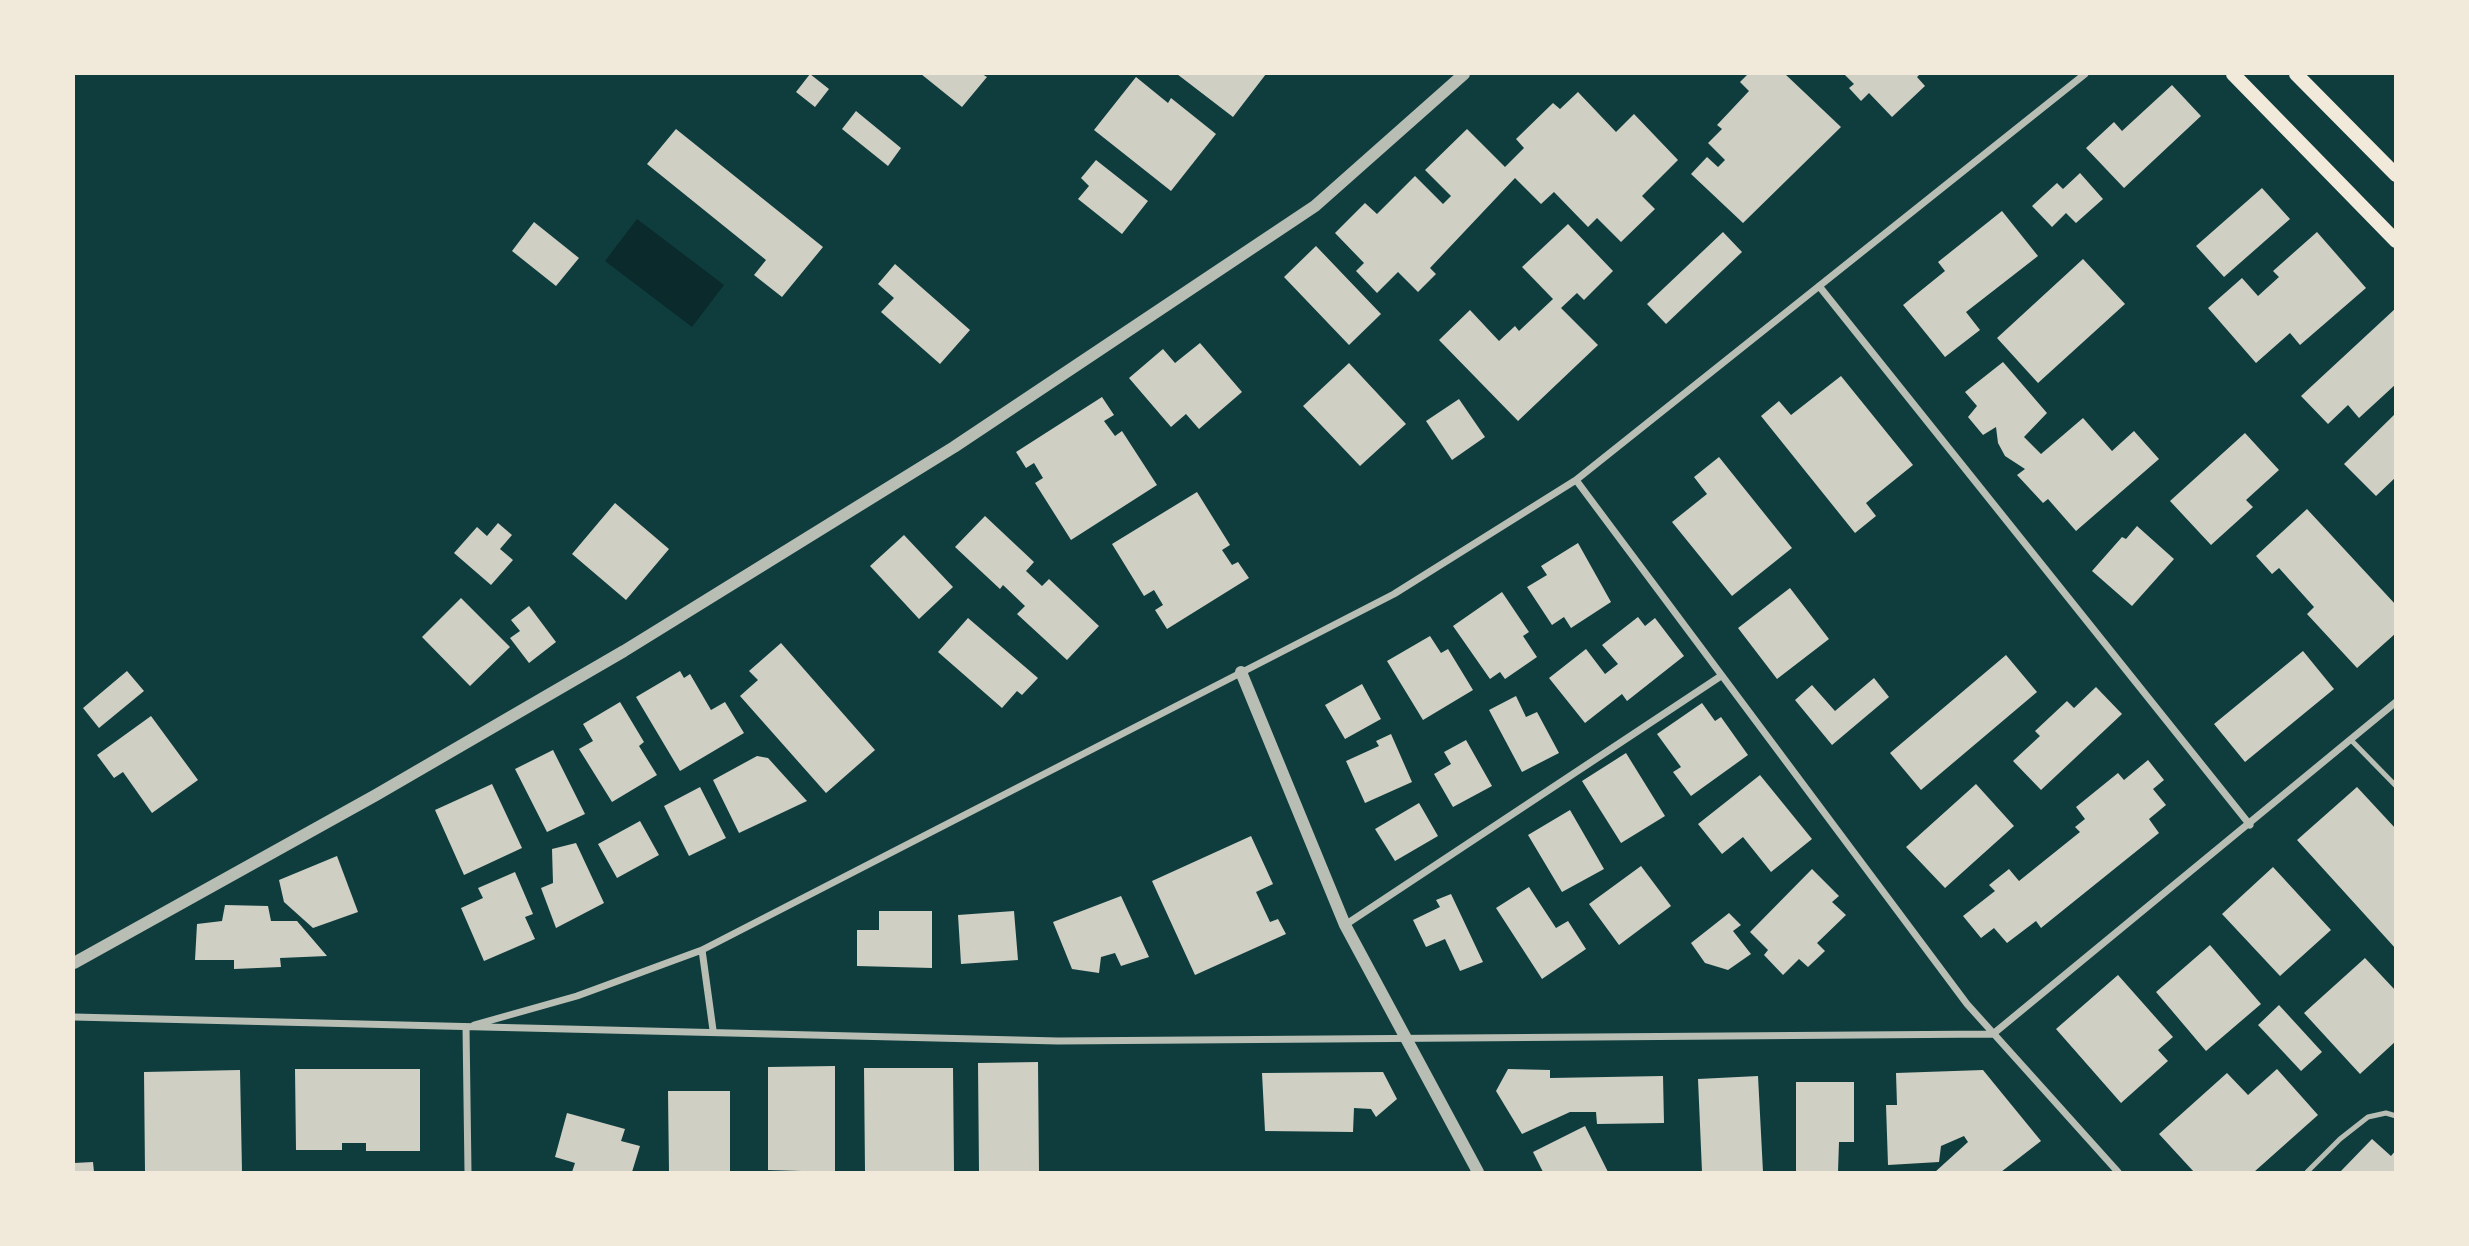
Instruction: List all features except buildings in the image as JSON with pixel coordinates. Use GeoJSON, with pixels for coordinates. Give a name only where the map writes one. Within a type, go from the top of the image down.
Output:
{"type":"FeatureCollection","features":[{"type":"Feature","properties":{"kind":"main road"},"geometry":{"type":"LineString","coordinates":[[2233,74],[2396,241]]}},
{"type":"Feature","properties":{"kind":"main road"},"geometry":{"type":"LineString","coordinates":[[2296,74],[2396,175]]}},
{"type":"Feature","properties":{"kind":"street"},"geometry":{"type":"LineString","coordinates":[[74,962],[376,795],[612,658],[954,447],[1315,206],[1464,74]]}},
{"type":"Feature","properties":{"kind":"street"},"geometry":{"type":"LineString","coordinates":[[466,1027],[577,996],[702,950],[1394,594],[1576,480],[2085,74]]}},
{"type":"Feature","properties":{"kind":"street"},"geometry":{"type":"LineString","coordinates":[[1819,286],[2250,825]]}},
{"type":"Feature","properties":{"kind":"street"},"geometry":{"type":"LineString","coordinates":[[1576,480],[1967,1004],[2118,1172]]}},
{"type":"Feature","properties":{"kind":"street"},"geometry":{"type":"LineString","coordinates":[[1241,672],[1345,925],[1478,1172]]}},
{"type":"Feature","properties":{"kind":"street"},"geometry":{"type":"LineString","coordinates":[[1345,925],[1721,676]]}},
{"type":"Feature","properties":{"kind":"street"},"geometry":{"type":"LineString","coordinates":[[74,1017],[713,1030],[1058,1041],[1993,1034],[2250,825],[2396,702]]}},
{"type":"Feature","properties":{"kind":"street"},"geometry":{"type":"LineString","coordinates":[[702,950],[713,1030]]}},
{"type":"Feature","properties":{"kind":"street"},"geometry":{"type":"LineString","coordinates":[[466,1027],[468,1172]]}},
{"type":"Feature","properties":{"kind":"lane"},"geometry":{"type":"LineString","coordinates":[[2351,740],[2396,786]]}},
{"type":"Feature","properties":{"kind":"lane"},"geometry":{"type":"LineString","coordinates":[[2307,1172],[2340,1139],[2368,1117],[2386,1113],[2396,1116]]}},
{"type":"Feature","properties":{"kind":"water"},"geometry":{"type":"Polygon","coordinates":[[[637,219],[724,285],[692,327],[605,261],[637,219]]]}}]}
